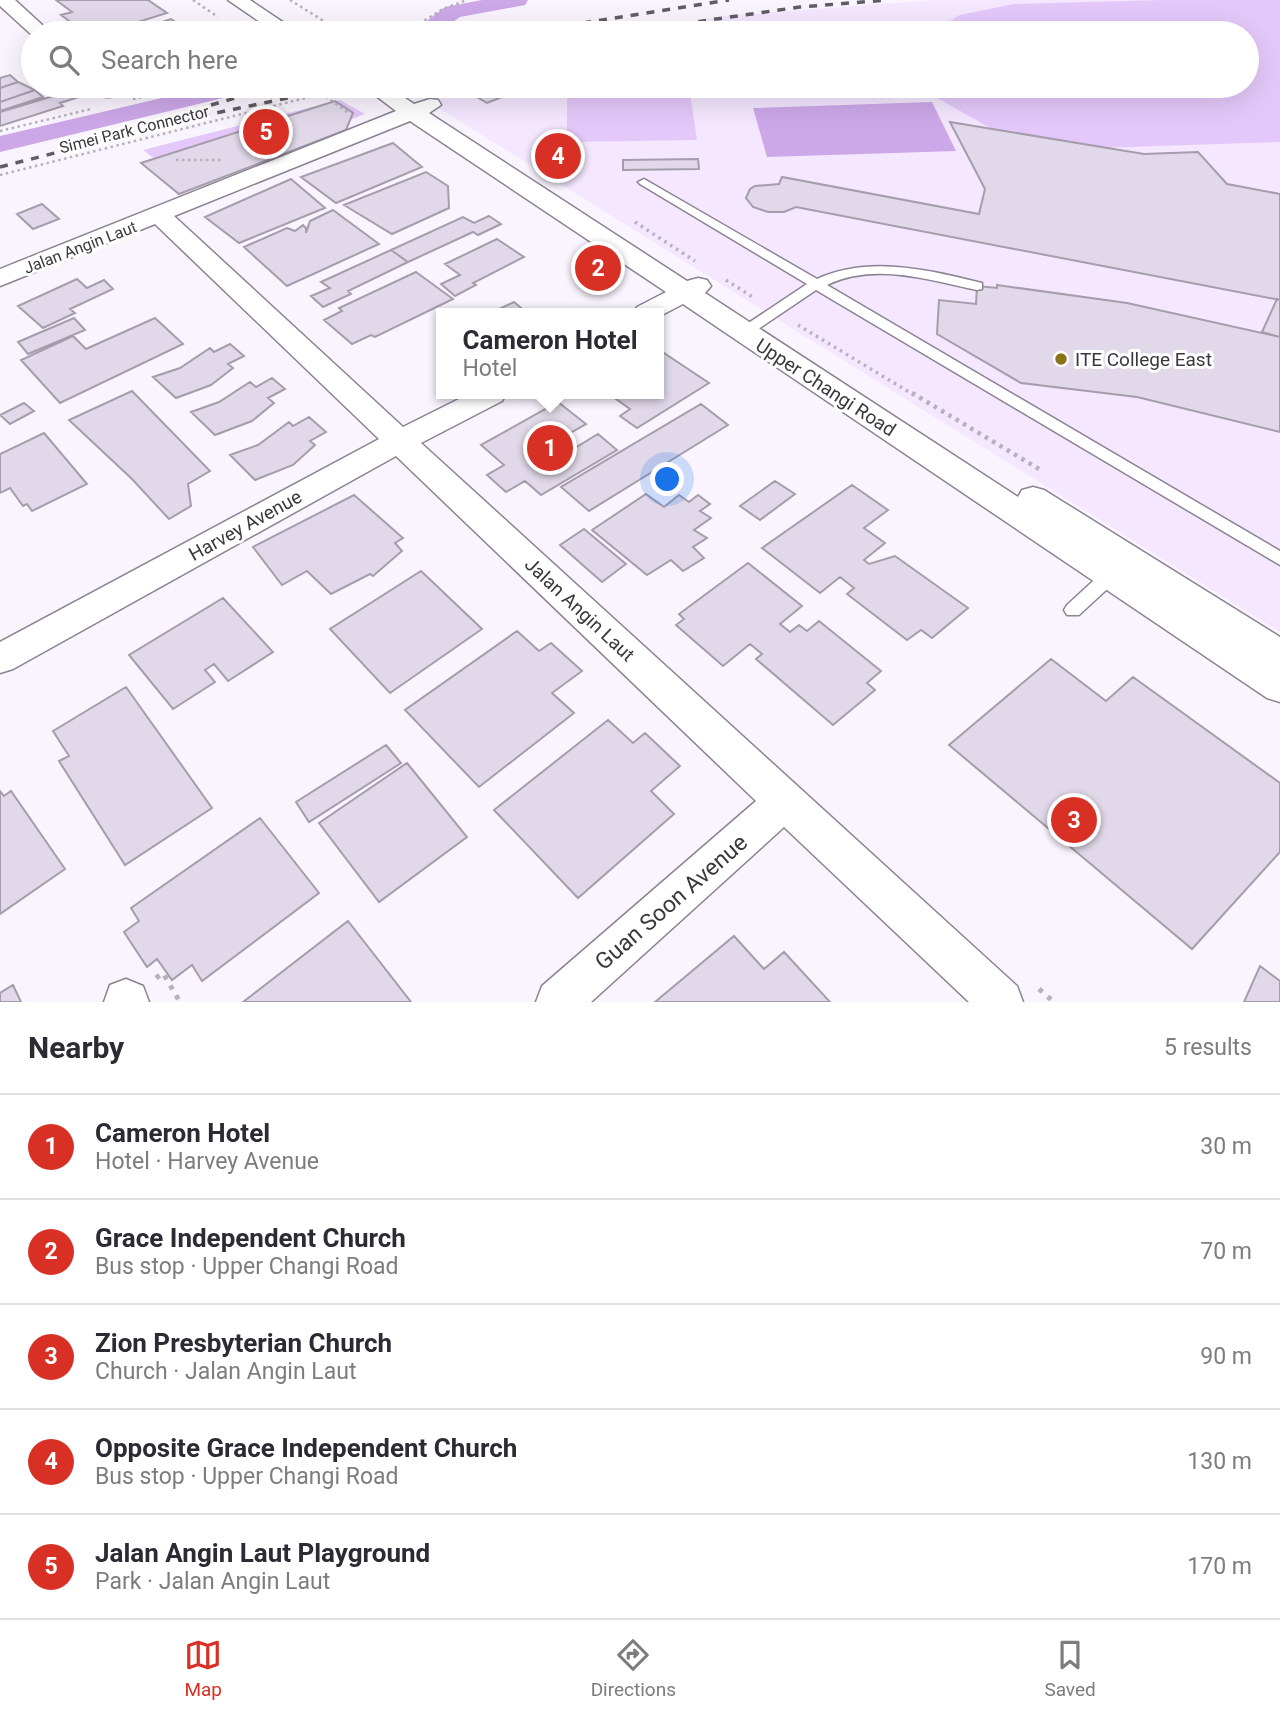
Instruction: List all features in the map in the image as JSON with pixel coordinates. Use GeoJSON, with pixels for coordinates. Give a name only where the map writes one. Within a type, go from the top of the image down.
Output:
{"type":"FeatureCollection","features":[{"type":"Feature","properties":{"kind":"street"},"geometry":{"type":"LineString","coordinates":[[4,0],[28,21]]}},
{"type":"Feature","properties":{"kind":"street"},"geometry":{"type":"LineString","coordinates":[[237,0],[270,21]]}},
{"type":"Feature","properties":{"kind":"street"},"geometry":{"type":"LineString","coordinates":[[265,0],[298,21]]}},
{"type":"Feature","properties":{"kind":"street","name":"Upper Changi Road"},"geometry":{"type":"LineString","coordinates":[[400,98],[423,108],[702,280],[760,322],[1280,655]]}},
{"type":"Feature","properties":{"kind":"street","name":"Upper Changi Road"},"geometry":{"type":"LineString","coordinates":[[413,98],[423,108]]}},
{"type":"Feature","properties":{"kind":"street","name":"Jalan Angin Laut"},"geometry":{"type":"LineString","coordinates":[[0,278],[160,216],[423,108]]}},
{"type":"Feature","properties":{"kind":"street","name":"Jalan Angin Laut"},"geometry":{"type":"LineString","coordinates":[[160,216],[1001,1002]]}},
{"type":"Feature","properties":{"kind":"street"},"geometry":{"type":"LineString","coordinates":[[654,308],[702,280]]}},
{"type":"Feature","properties":{"kind":"street","name":"Harvey Avenue"},"geometry":{"type":"LineString","coordinates":[[0,659],[401,440],[482,399]]}},
{"type":"Feature","properties":{"kind":"street","name":"Upper Changi Road"},"geometry":{"type":"LineString","coordinates":[[1027,492],[1111,575],[1280,687]]}},
{"type":"Feature","properties":{"kind":"street","name":"Guan Soon Avenue"},"geometry":{"type":"LineString","coordinates":[[558,1002],[784,802]]}},
{"type":"Feature","properties":{"kind":"lane"},"geometry":{"type":"LineString","coordinates":[[644,182],[1280,559]]}},
{"type":"Feature","properties":{"kind":"lane"},"geometry":{"type":"LineString","coordinates":[[760,322],[817,285],[862,270],[900,272],[976,286]]}},
{"type":"Feature","properties":{"kind":"lane"},"geometry":{"type":"LineString","coordinates":[[1073,610],[1111,575]]}},
{"type":"Feature","properties":{"kind":"path"},"geometry":{"type":"LineString","coordinates":[[289,0],[323,21]]}},
{"type":"Feature","properties":{"kind":"path"},"geometry":{"type":"LineString","coordinates":[[424,21],[443,9],[467,0]]}},
{"type":"Feature","properties":{"kind":"path","name":"Simei Park Connector"},"geometry":{"type":"LineString","coordinates":[[0,175],[305,98]]}},
{"type":"Feature","properties":{"kind":"path"},"geometry":{"type":"LineString","coordinates":[[327,98],[354,117]]}},
{"type":"Feature","properties":{"kind":"path"},"geometry":{"type":"LineString","coordinates":[[634,221],[702,280],[760,322],[1027,492]]}},
{"type":"Feature","properties":{"kind":"shaded area","name":"ITE College East"},"geometry":{"type":"Polygon","coordinates":[[[935,0],[1280,0],[1280,632],[422,98],[1259,98],[1259,21],[700,21],[724,16],[935,0]]]}},
{"type":"Feature","properties":{"kind":"shaded area"},"geometry":{"type":"Polygon","coordinates":[[[1280,0],[1280,142],[1066,149],[992,129],[938,98],[1259,98],[1259,21],[950,21],[960,15],[1014,4],[1280,0]]]}},
{"type":"Feature","properties":{"kind":"shaded area"},"geometry":{"type":"Polygon","coordinates":[[[567,98],[691,98],[697,140],[567,142],[567,98]]]}},
{"type":"Feature","properties":{"kind":"shaded area"},"geometry":{"type":"Polygon","coordinates":[[[340,100],[365,114],[186,183],[143,150],[340,100]]]}},
{"type":"Feature","properties":{"kind":"shaded area"},"geometry":{"type":"Polygon","coordinates":[[[932,102],[956,151],[767,157],[753,108],[932,102]]]}},
{"type":"Feature","properties":{"kind":"building"},"geometry":{"type":"Polygon","coordinates":[[[56,0],[148,0],[167,13],[141,21],[69,21],[61,15],[72,12],[56,0]]]}},
{"type":"Feature","properties":{"kind":"building"},"geometry":{"type":"Polygon","coordinates":[[[10,75],[18,82],[0,88],[0,78],[10,75]]]}},
{"type":"Feature","properties":{"kind":"building"},"geometry":{"type":"Polygon","coordinates":[[[18,82],[21,83],[21,95],[0,102],[0,88],[18,82]]]}},
{"type":"Feature","properties":{"kind":"building"},"geometry":{"type":"Polygon","coordinates":[[[21,95],[21,98],[40,98],[0,111],[0,102],[21,95]]]}},
{"type":"Feature","properties":{"kind":"building"},"geometry":{"type":"Polygon","coordinates":[[[47,98],[76,98],[60,103],[63,106],[0,126],[0,112],[47,98]]]}},
{"type":"Feature","properties":{"kind":"building"},"geometry":{"type":"Polygon","coordinates":[[[479,98],[500,98],[487,103],[479,98]]]}},
{"type":"Feature","properties":{"kind":"building"},"geometry":{"type":"Polygon","coordinates":[[[335,101],[353,113],[346,130],[179,194],[141,163],[335,101]]]}},
{"type":"Feature","properties":{"kind":"building"},"geometry":{"type":"Polygon","coordinates":[[[950,122],[1144,154],[1198,152],[1227,184],[1280,194],[1280,300],[796,207],[784,212],[768,212],[753,207],[746,198],[750,189],[755,186],[779,184],[782,177],[979,214],[985,189],[950,122]]]}},
{"type":"Feature","properties":{"kind":"building"},"geometry":{"type":"Polygon","coordinates":[[[393,143],[422,167],[336,203],[301,177],[393,143]]]}},
{"type":"Feature","properties":{"kind":"building"},"geometry":{"type":"Polygon","coordinates":[[[698,159],[699,169],[623,170],[623,160],[698,159]]]}},
{"type":"Feature","properties":{"kind":"building"},"geometry":{"type":"Polygon","coordinates":[[[426,172],[448,186],[449,208],[392,234],[344,205],[426,172]]]}},
{"type":"Feature","properties":{"kind":"building"},"geometry":{"type":"Polygon","coordinates":[[[291,179],[325,208],[239,243],[205,217],[291,179]]]}},
{"type":"Feature","properties":{"kind":"building"},"geometry":{"type":"Polygon","coordinates":[[[42,204],[59,219],[33,229],[17,214],[42,204]]]}},
{"type":"Feature","properties":{"kind":"building"},"geometry":{"type":"Polygon","coordinates":[[[333,210],[379,244],[287,286],[244,247],[287,228],[295,231],[303,225],[306,233],[310,221],[333,210]]]}},
{"type":"Feature","properties":{"kind":"building"},"geometry":{"type":"Polygon","coordinates":[[[489,216],[501,224],[478,235],[473,232],[408,262],[391,250],[463,217],[474,223],[489,216]]]}},
{"type":"Feature","properties":{"kind":"building"},"geometry":{"type":"Polygon","coordinates":[[[497,239],[524,257],[473,283],[476,285],[455,296],[441,284],[460,275],[445,264],[497,239]]]}},
{"type":"Feature","properties":{"kind":"building"},"geometry":{"type":"Polygon","coordinates":[[[391,250],[408,262],[348,291],[351,294],[323,307],[311,296],[330,288],[321,282],[391,250]]]}},
{"type":"Feature","properties":{"kind":"building"},"geometry":{"type":"Polygon","coordinates":[[[416,272],[453,299],[375,337],[371,335],[352,344],[324,320],[342,311],[339,308],[416,272]]]}},
{"type":"Feature","properties":{"kind":"building"},"geometry":{"type":"Polygon","coordinates":[[[77,279],[87,288],[104,280],[113,289],[70,309],[75,313],[43,328],[18,306],[77,279]]]}},
{"type":"Feature","properties":{"kind":"building"},"geometry":{"type":"Polygon","coordinates":[[[997,285],[1127,303],[1280,337],[1280,432],[1137,397],[1021,383],[937,334],[939,300],[976,304],[977,286],[997,288],[997,285]]]}},
{"type":"Feature","properties":{"kind":"building"},"geometry":{"type":"Polygon","coordinates":[[[1277,299],[1280,300],[1280,337],[1262,332],[1277,299]]]}},
{"type":"Feature","properties":{"kind":"building"},"geometry":{"type":"Polygon","coordinates":[[[514,302],[521,308],[501,308],[514,302]]]}},
{"type":"Feature","properties":{"kind":"building"},"geometry":{"type":"Polygon","coordinates":[[[74,318],[85,330],[28,354],[18,342],[74,318]]]}},
{"type":"Feature","properties":{"kind":"building"},"geometry":{"type":"Polygon","coordinates":[[[155,318],[183,344],[60,403],[21,360],[73,336],[86,349],[155,318]]]}},
{"type":"Feature","properties":{"kind":"building"},"geometry":{"type":"Polygon","coordinates":[[[230,344],[244,356],[228,364],[233,368],[211,385],[176,398],[153,377],[180,368],[210,348],[214,352],[230,344]]]}},
{"type":"Feature","properties":{"kind":"building"},"geometry":{"type":"Polygon","coordinates":[[[664,353],[709,383],[637,428],[620,416],[630,409],[616,399],[664,399],[664,353]]]}},
{"type":"Feature","properties":{"kind":"building"},"geometry":{"type":"Polygon","coordinates":[[[272,378],[285,389],[268,398],[274,403],[252,421],[215,435],[191,412],[219,402],[250,382],[256,387],[272,378]]]}},
{"type":"Feature","properties":{"kind":"building"},"geometry":{"type":"Polygon","coordinates":[[[132,391],[210,471],[188,484],[191,506],[169,519],[132,479],[69,420],[132,391]]]}},
{"type":"Feature","properties":{"kind":"building"},"geometry":{"type":"Polygon","coordinates":[[[558,402],[586,424],[553,443],[565,454],[598,434],[617,450],[541,495],[525,481],[506,492],[487,475],[504,465],[481,445],[558,402]]]}},
{"type":"Feature","properties":{"kind":"building"},"geometry":{"type":"Polygon","coordinates":[[[24,403],[34,411],[10,424],[0,415],[24,403]]]}},
{"type":"Feature","properties":{"kind":"building"},"geometry":{"type":"Polygon","coordinates":[[[701,404],[728,425],[589,511],[561,487],[701,404]]]}},
{"type":"Feature","properties":{"kind":"building"},"geometry":{"type":"Polygon","coordinates":[[[309,417],[326,432],[310,441],[315,445],[293,465],[255,480],[230,455],[258,445],[289,422],[293,426],[309,417]]]}},
{"type":"Feature","properties":{"kind":"building"},"geometry":{"type":"Polygon","coordinates":[[[44,433],[87,484],[32,511],[27,504],[23,506],[10,488],[0,493],[0,454],[44,433]]]}},
{"type":"Feature","properties":{"kind":"building"},"geometry":{"type":"Polygon","coordinates":[[[775,481],[795,494],[760,520],[740,506],[775,481]]]}},
{"type":"Feature","properties":{"kind":"building"},"geometry":{"type":"Polygon","coordinates":[[[852,485],[888,510],[864,528],[885,543],[864,560],[869,564],[895,556],[968,608],[932,638],[921,630],[907,640],[847,594],[854,588],[840,577],[820,593],[762,548],[852,485]]]}},
{"type":"Feature","properties":{"kind":"building"},"geometry":{"type":"Polygon","coordinates":[[[646,494],[664,507],[679,495],[689,502],[698,495],[710,504],[700,511],[711,518],[694,530],[707,538],[693,547],[704,558],[683,571],[671,560],[647,575],[592,530],[646,494]]]}},
{"type":"Feature","properties":{"kind":"building"},"geometry":{"type":"Polygon","coordinates":[[[354,495],[403,538],[395,543],[402,551],[373,576],[370,574],[331,594],[307,571],[282,585],[253,547],[354,495]]]}},
{"type":"Feature","properties":{"kind":"building"},"geometry":{"type":"Polygon","coordinates":[[[584,529],[626,564],[602,582],[560,545],[584,529]]]}},
{"type":"Feature","properties":{"kind":"building"},"geometry":{"type":"Polygon","coordinates":[[[748,563],[802,606],[780,624],[790,632],[799,625],[807,631],[819,621],[881,671],[867,683],[875,690],[833,725],[756,659],[762,654],[750,644],[723,666],[676,625],[684,619],[679,614],[748,563]]]}},
{"type":"Feature","properties":{"kind":"building"},"geometry":{"type":"Polygon","coordinates":[[[421,571],[482,629],[390,693],[330,629],[421,571]]]}},
{"type":"Feature","properties":{"kind":"building"},"geometry":{"type":"Polygon","coordinates":[[[223,598],[273,652],[228,681],[214,664],[205,670],[215,682],[173,709],[129,655],[223,598]]]}},
{"type":"Feature","properties":{"kind":"building"},"geometry":{"type":"Polygon","coordinates":[[[517,631],[539,651],[551,643],[582,671],[552,693],[574,713],[479,787],[405,710],[517,631]]]}},
{"type":"Feature","properties":{"kind":"building"},"geometry":{"type":"Polygon","coordinates":[[[1051,659],[1106,701],[1133,677],[1280,783],[1280,852],[1192,949],[949,745],[1051,659]]]}},
{"type":"Feature","properties":{"kind":"building"},"geometry":{"type":"Polygon","coordinates":[[[126,687],[212,808],[125,865],[59,761],[69,756],[53,731],[126,687]]]}},
{"type":"Feature","properties":{"kind":"building"},"geometry":{"type":"Polygon","coordinates":[[[608,720],[633,743],[645,733],[680,766],[651,791],[674,814],[578,898],[494,810],[608,720]]]}},
{"type":"Feature","properties":{"kind":"building"},"geometry":{"type":"Polygon","coordinates":[[[386,745],[401,763],[309,822],[296,802],[386,745]]]}},
{"type":"Feature","properties":{"kind":"building"},"geometry":{"type":"Polygon","coordinates":[[[407,763],[467,837],[379,902],[319,823],[407,763]]]}},
{"type":"Feature","properties":{"kind":"building"},"geometry":{"type":"Polygon","coordinates":[[[0,791],[4,796],[11,791],[65,869],[0,914],[0,791]]]}},
{"type":"Feature","properties":{"kind":"building"},"geometry":{"type":"Polygon","coordinates":[[[260,818],[319,893],[202,981],[192,965],[172,980],[157,959],[147,967],[124,932],[139,921],[131,908],[260,818]]]}},
{"type":"Feature","properties":{"kind":"building"},"geometry":{"type":"Polygon","coordinates":[[[348,921],[411,1002],[243,1002],[348,921]]]}},
{"type":"Feature","properties":{"kind":"building"},"geometry":{"type":"Polygon","coordinates":[[[734,936],[764,969],[784,952],[830,1002],[655,1002],[734,936]]]}},
{"type":"Feature","properties":{"kind":"building"},"geometry":{"type":"Polygon","coordinates":[[[1260,966],[1280,981],[1280,1002],[1244,1002],[1260,966]]]}},
{"type":"Feature","properties":{"kind":"building"},"geometry":{"type":"Polygon","coordinates":[[[13,985],[21,1002],[0,1002],[0,993],[13,985]]]}},
{"type":"Feature","properties":{"kind":"waterway"},"geometry":{"type":"LineString","coordinates":[[440,21],[453,12],[517,0]]}},
{"type":"Feature","properties":{"kind":"waterway"},"geometry":{"type":"LineString","coordinates":[[0,144],[193,98]]}},
{"type":"Feature","properties":{"kind":"railway"},"geometry":{"type":"LineString","coordinates":[[596,21],[729,0]]}},
{"type":"Feature","properties":{"kind":"railway"},"geometry":{"type":"LineString","coordinates":[[703,21],[800,7],[888,0]]}},
{"type":"Feature","properties":{"kind":"railway"},"geometry":{"type":"LineString","coordinates":[[211,105],[235,98]]}},
{"type":"Feature","properties":{"kind":"railway"},"geometry":{"type":"LineString","coordinates":[[0,167],[192,118],[288,98]]}},
{"type":"Feature","properties":{"kind":"place","name":"Jalan Angin Laut Playground"},"geometry":{"type":"Point","coordinates":[266,132]}},
{"type":"Feature","properties":{"kind":"place","name":"Opposite Grace Independent Church"},"geometry":{"type":"Point","coordinates":[558,156]}},
{"type":"Feature","properties":{"kind":"place","name":"Grace Independent Church"},"geometry":{"type":"Point","coordinates":[598,268]}},
{"type":"Feature","properties":{"kind":"place","name":"ITE College East"},"geometry":{"type":"Point","coordinates":[1061,359]}},
{"type":"Feature","properties":{"kind":"place","name":"Cameron Hotel"},"geometry":{"type":"Point","coordinates":[550,448]}},
{"type":"Feature","properties":{"kind":"place","name":"Zion Presbyterian Church"},"geometry":{"type":"Point","coordinates":[1074,820]}}]}
